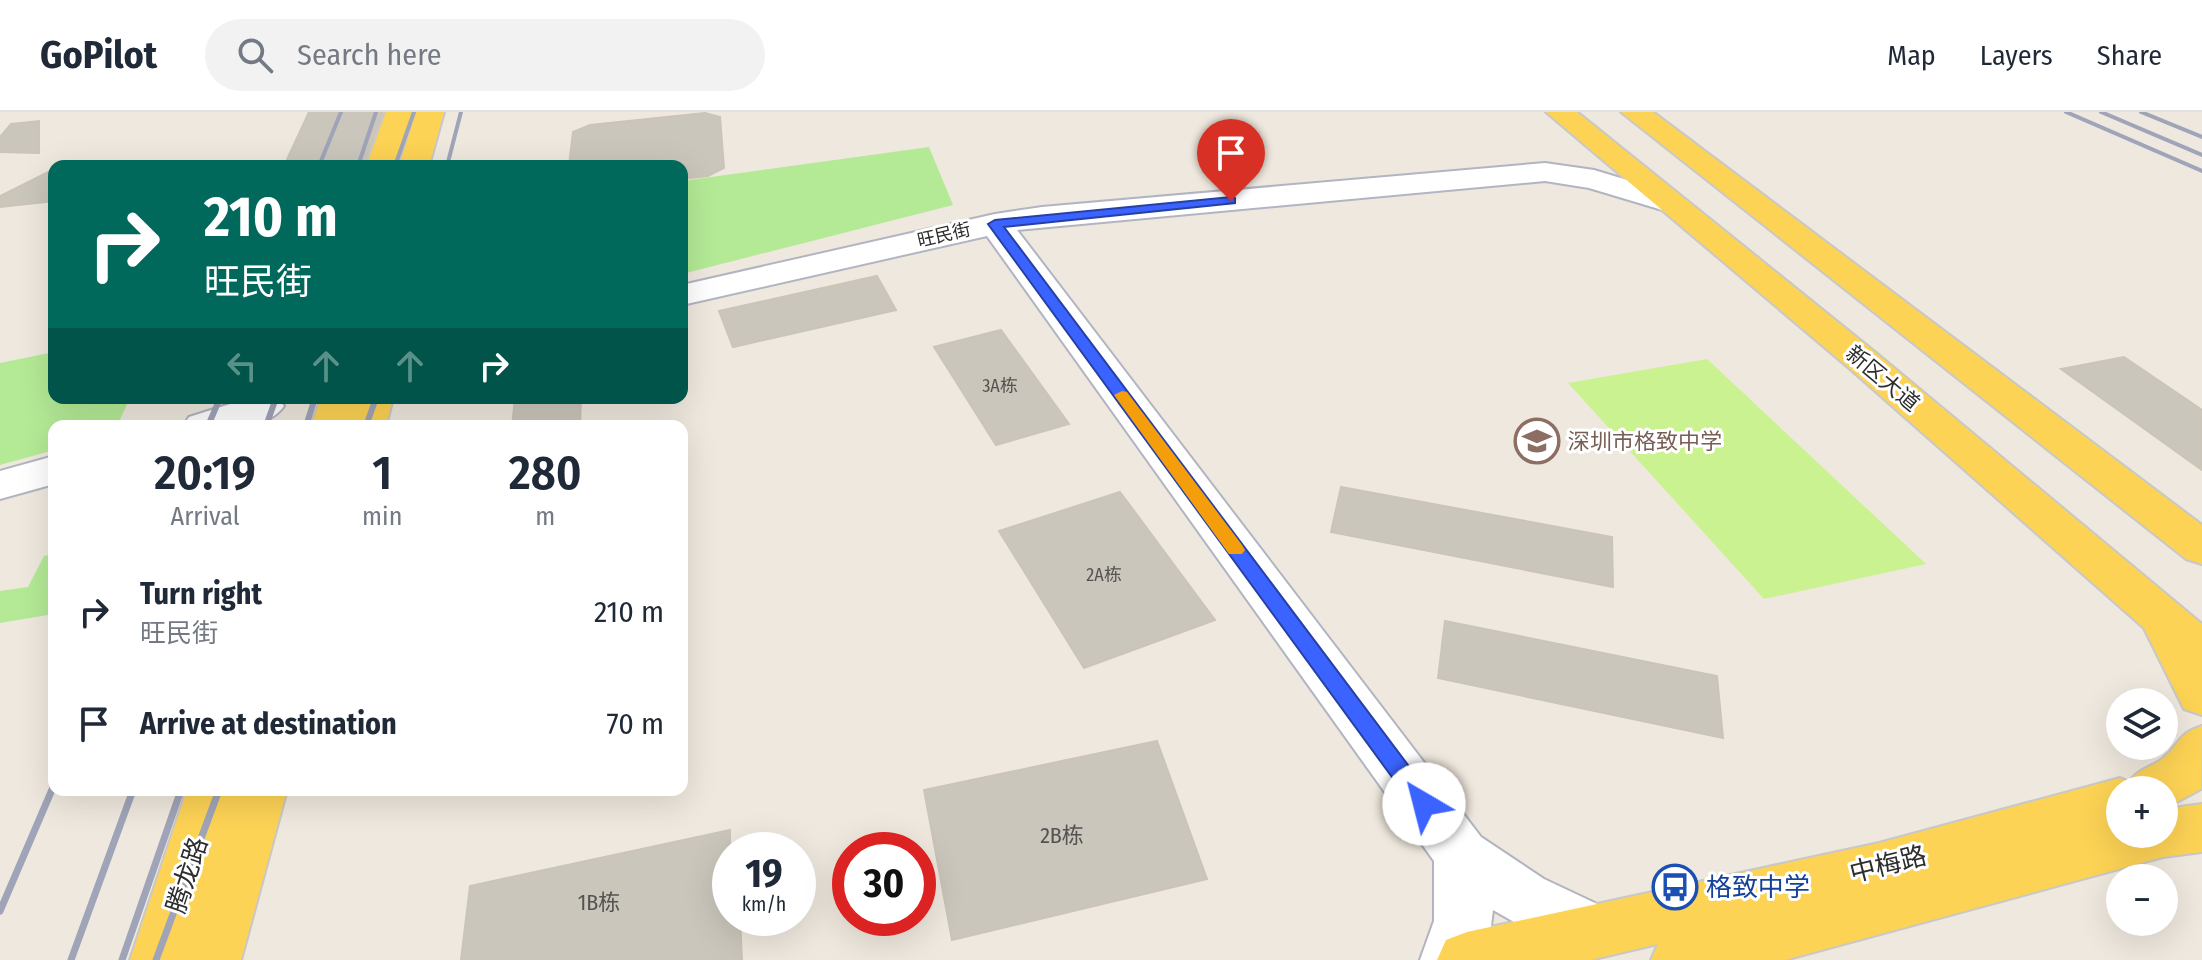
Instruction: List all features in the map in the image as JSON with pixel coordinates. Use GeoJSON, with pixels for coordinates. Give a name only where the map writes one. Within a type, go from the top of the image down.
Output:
{"type":"FeatureCollection","features":[{"type":"Feature","properties":{"kind":"main road"},"geometry":{"type":"LineString","coordinates":[[383,160],[400,112]]}},
{"type":"Feature","properties":{"kind":"main road"},"geometry":{"type":"LineString","coordinates":[[416,160],[430,112]]}},
{"type":"Feature","properties":{"kind":"main road"},"geometry":{"type":"LineString","coordinates":[[1635,112],[2202,548]]}},
{"type":"Feature","properties":{"kind":"main road","name":"新区大道"},"geometry":{"type":"LineString","coordinates":[[1566,118],[1862,360],[2202,651]]}},
{"type":"Feature","properties":{"kind":"main road"},"geometry":{"type":"LineString","coordinates":[[2134,592],[2166,628],[2202,695]]}},
{"type":"Feature","properties":{"kind":"main road"},"geometry":{"type":"LineString","coordinates":[[2177,776],[2198,758],[2202,747]]}},
{"type":"Feature","properties":{"kind":"main road","name":"腾龙路"},"geometry":{"type":"LineString","coordinates":[[168,934],[212,796]]}},
{"type":"Feature","properties":{"kind":"main road","name":"腾龙路"},"geometry":{"type":"LineString","coordinates":[[211,960],[258,796]]}},
{"type":"Feature","properties":{"kind":"main road","name":"中梅路"},"geometry":{"type":"LineString","coordinates":[[1467,960],[1879,868],[2106,805]]}},
{"type":"Feature","properties":{"kind":"main road","name":"中梅路"},"geometry":{"type":"LineString","coordinates":[[2178,832],[2202,828]]}},
{"type":"Feature","properties":{"kind":"main road","name":"中梅路"},"geometry":{"type":"LineString","coordinates":[[1681,960],[2109,848]]}},
{"type":"Feature","properties":{"kind":"main road"},"geometry":{"type":"LineString","coordinates":[[129,960],[168,934]]}},
{"type":"Feature","properties":{"kind":"street"},"geometry":{"type":"LineString","coordinates":[[1545,172],[1568,155],[1575,135],[1566,118]]}},
{"type":"Feature","properties":{"kind":"street","name":"旺民街"},"geometry":{"type":"LineString","coordinates":[[688,294],[995,224],[1545,172],[1594,179],[1669,203]]}},
{"type":"Feature","properties":{"kind":"street"},"geometry":{"type":"LineString","coordinates":[[995,224],[1461,854],[1523,900],[1552,916],[1593,931]]}},
{"type":"Feature","properties":{"kind":"street"},"geometry":{"type":"LineString","coordinates":[[226,420],[263,410]]}},
{"type":"Feature","properties":{"kind":"street"},"geometry":{"type":"LineString","coordinates":[[0,485],[48,472]]}},
{"type":"Feature","properties":{"kind":"street"},"geometry":{"type":"LineString","coordinates":[[1450,960],[1461,939],[1466,909],[1461,854]]}},
{"type":"Feature","properties":{"kind":"green space"},"geometry":{"type":"Polygon","coordinates":[[[929,147],[953,205],[688,272],[688,180],[929,147]]]}},
{"type":"Feature","properties":{"kind":"green space"},"geometry":{"type":"Polygon","coordinates":[[[48,353],[48,404],[127,404],[120,420],[48,420],[48,452],[0,465],[0,363],[48,353]]]}},
{"type":"Feature","properties":{"kind":"green space"},"geometry":{"type":"Polygon","coordinates":[[[1707,359],[1926,564],[1764,599],[1568,383],[1707,359]]]}},
{"type":"Feature","properties":{"kind":"green space"},"geometry":{"type":"Polygon","coordinates":[[[48,555],[48,615],[0,623],[0,591],[28,587],[44,556],[48,555]]]}},
{"type":"Feature","properties":{"kind":"building"},"geometry":{"type":"Polygon","coordinates":[[[309,112],[383,112],[365,160],[287,160],[309,112]]]}},
{"type":"Feature","properties":{"kind":"building"},"geometry":{"type":"Polygon","coordinates":[[[705,113],[720,117],[724,168],[708,176],[688,178],[688,160],[570,160],[573,132],[590,125],[705,113]]]}},
{"type":"Feature","properties":{"kind":"building"},"geometry":{"type":"Polygon","coordinates":[[[39,121],[39,153],[0,152],[0,137],[11,124],[39,121]]]}},
{"type":"Feature","properties":{"kind":"building"},"geometry":{"type":"Polygon","coordinates":[[[48,172],[48,202],[0,207],[0,196],[48,172]]]}},
{"type":"Feature","properties":{"kind":"building"},"geometry":{"type":"Polygon","coordinates":[[[877,276],[896,310],[733,347],[719,311],[877,276]]]}},
{"type":"Feature","properties":{"kind":"building"},"geometry":{"type":"Polygon","coordinates":[[[1001,330],[1069,424],[996,445],[934,347],[1001,330]]]}},
{"type":"Feature","properties":{"kind":"building"},"geometry":{"type":"Polygon","coordinates":[[[2124,357],[2202,410],[2202,470],[2061,369],[2124,357]]]}},
{"type":"Feature","properties":{"kind":"building"},"geometry":{"type":"Polygon","coordinates":[[[514,404],[581,404],[580,420],[513,420],[514,404]]]}},
{"type":"Feature","properties":{"kind":"building"},"geometry":{"type":"Polygon","coordinates":[[[1341,487],[1612,537],[1613,587],[1331,532],[1341,487]]]}},
{"type":"Feature","properties":{"kind":"building"},"geometry":{"type":"Polygon","coordinates":[[[1120,492],[1215,620],[1084,668],[999,531],[1120,492]]]}},
{"type":"Feature","properties":{"kind":"building"},"geometry":{"type":"Polygon","coordinates":[[[1445,621],[1717,676],[1723,738],[1438,678],[1445,621]]]}},
{"type":"Feature","properties":{"kind":"building"},"geometry":{"type":"Polygon","coordinates":[[[1157,741],[1207,879],[952,940],[936,854],[936,832],[932,832],[924,790],[1157,741]]]}},
{"type":"Feature","properties":{"kind":"building"},"geometry":{"type":"Polygon","coordinates":[[[712,834],[712,936],[741,936],[742,960],[461,960],[470,886],[712,834]]]}},
{"type":"Feature","properties":{"kind":"railway"},"geometry":{"type":"LineString","coordinates":[[321,160],[341,112]]}},
{"type":"Feature","properties":{"kind":"railway"},"geometry":{"type":"LineString","coordinates":[[360,160],[376,112]]}},
{"type":"Feature","properties":{"kind":"railway"},"geometry":{"type":"LineString","coordinates":[[397,160],[414,112]]}},
{"type":"Feature","properties":{"kind":"railway"},"geometry":{"type":"LineString","coordinates":[[449,160],[461,112]]}},
{"type":"Feature","properties":{"kind":"railway"},"geometry":{"type":"LineString","coordinates":[[2066,112],[2202,171]]}},
{"type":"Feature","properties":{"kind":"railway"},"geometry":{"type":"LineString","coordinates":[[2101,112],[2202,155]]}},
{"type":"Feature","properties":{"kind":"railway"},"geometry":{"type":"LineString","coordinates":[[2141,112],[2202,137]]}},
{"type":"Feature","properties":{"kind":"railway"},"geometry":{"type":"LineString","coordinates":[[211,420],[217,404]]}},
{"type":"Feature","properties":{"kind":"railway"},"geometry":{"type":"LineString","coordinates":[[268,420],[274,404]]}},
{"type":"Feature","properties":{"kind":"railway"},"geometry":{"type":"LineString","coordinates":[[308,420],[313,404]]}},
{"type":"Feature","properties":{"kind":"railway"},"geometry":{"type":"LineString","coordinates":[[368,420],[374,404]]}},
{"type":"Feature","properties":{"kind":"railway"},"geometry":{"type":"LineString","coordinates":[[0,911],[49,796]]}},
{"type":"Feature","properties":{"kind":"railway"},"geometry":{"type":"LineString","coordinates":[[71,960],[131,796]]}},
{"type":"Feature","properties":{"kind":"railway"},"geometry":{"type":"LineString","coordinates":[[122,960],[179,796]]}},
{"type":"Feature","properties":{"kind":"railway"},"geometry":{"type":"LineString","coordinates":[[156,960],[217,796]]}},
{"type":"Feature","properties":{"kind":"slow traffic"},"geometry":{"type":"LineString","coordinates":[[1122,395],[1236,550]]}},
{"type":"Feature","properties":{"kind":"place","name":"深圳市格致中学"},"geometry":{"type":"Point","coordinates":[1537,441]}},
{"type":"Feature","properties":{"kind":"place","name":"格致中学"},"geometry":{"type":"Point","coordinates":[1675,887]}},
{"type":"Feature","properties":{"kind":"route"},"geometry":{"type":"LineString","coordinates":[[1231,201],[1042,217],[995,224],[1424,804]]}}]}
